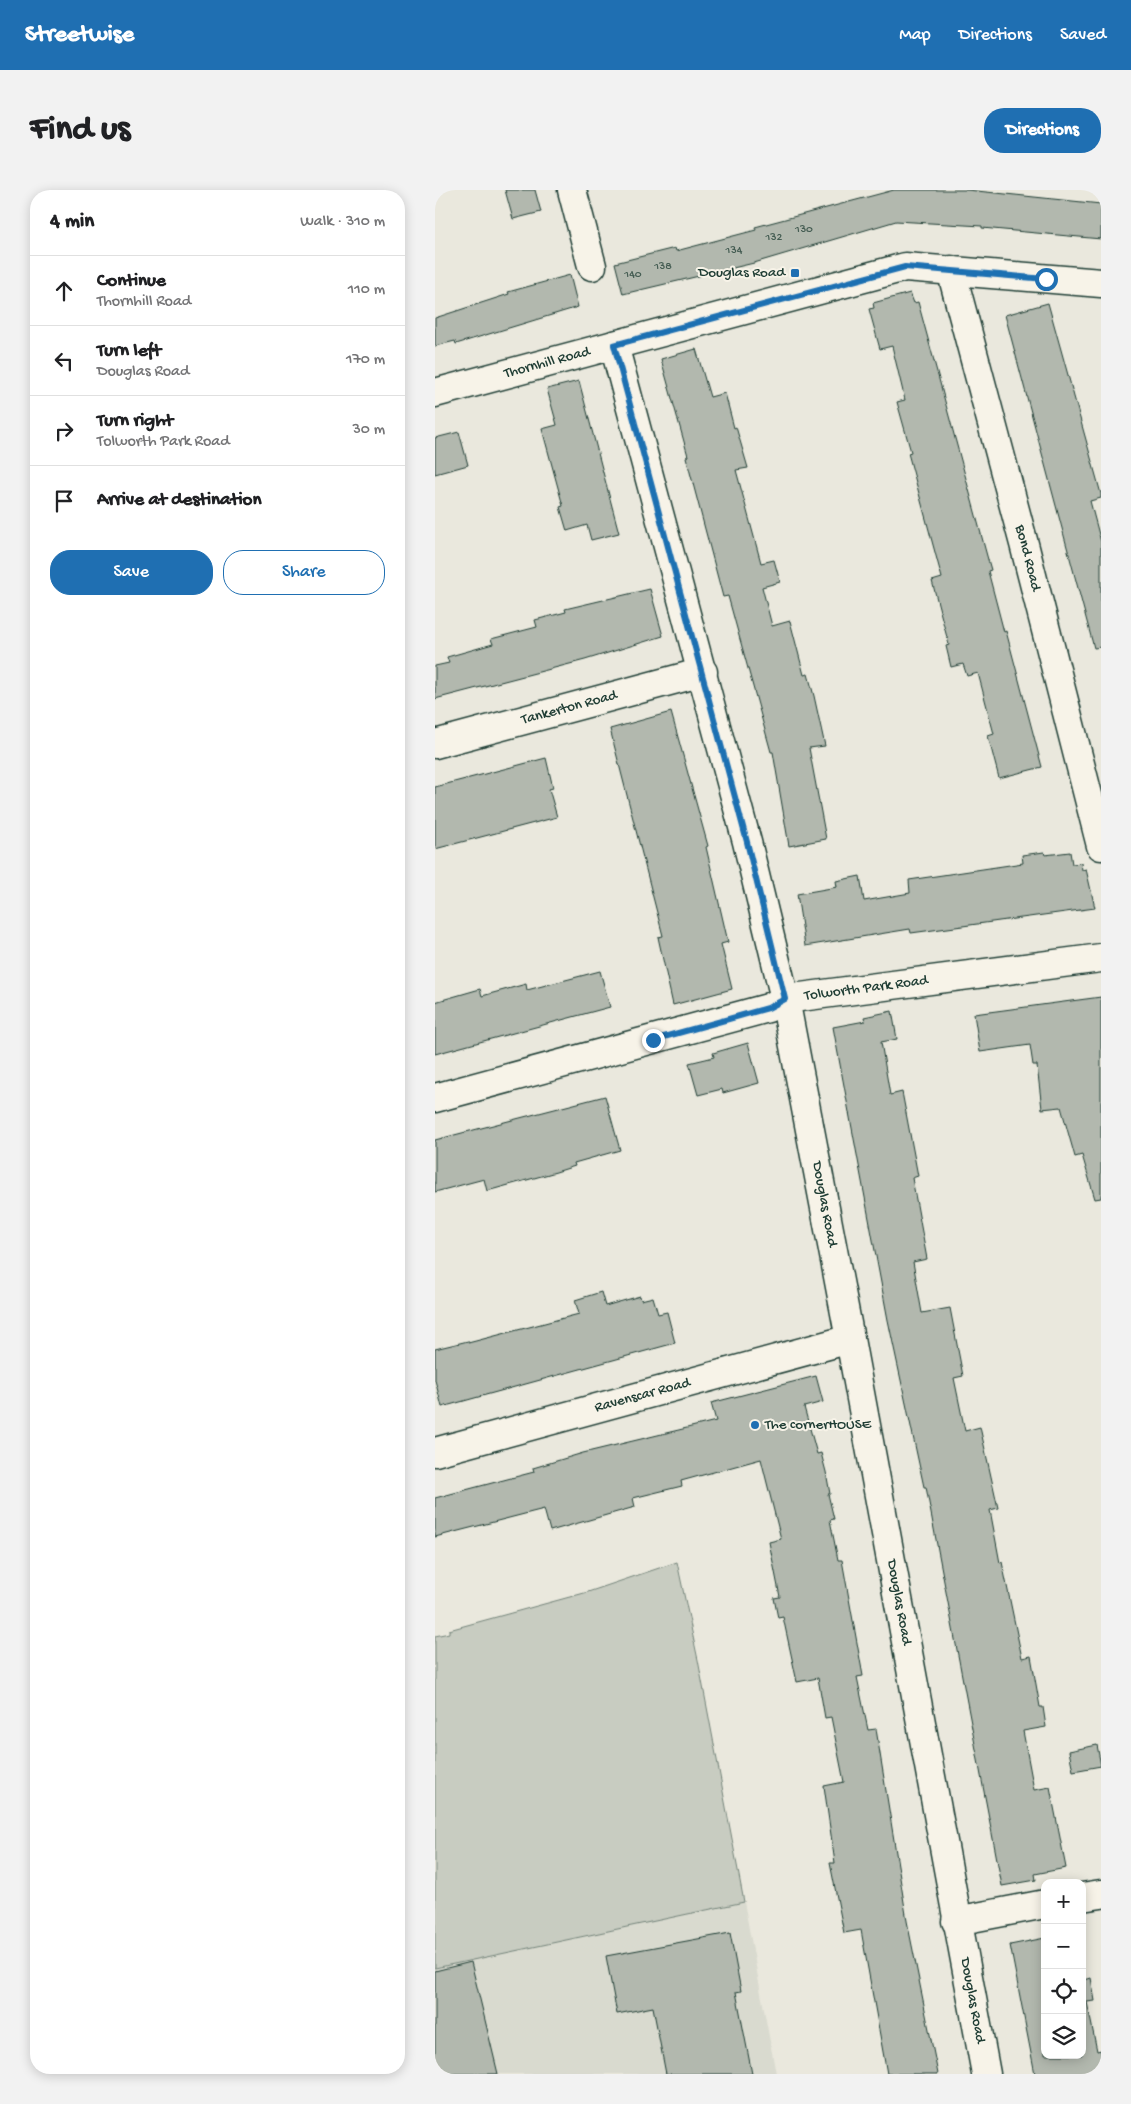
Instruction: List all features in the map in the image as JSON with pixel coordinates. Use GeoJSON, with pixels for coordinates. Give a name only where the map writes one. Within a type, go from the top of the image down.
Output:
{"type":"FeatureCollection","features":[{"type":"Feature","properties":{"kind":"street"},"geometry":{"type":"LineString","coordinates":[[572,190],[592,266]]}},
{"type":"Feature","properties":{"kind":"street","name":"Thornhill Road"},"geometry":{"type":"LineString","coordinates":[[435,393],[905,267],[1101,283]]}},
{"type":"Feature","properties":{"kind":"street","name":"Bond Road"},"geometry":{"type":"LineString","coordinates":[[951,270],[1025,544],[1101,846]]}},
{"type":"Feature","properties":{"kind":"street","name":"Douglas Road"},"geometry":{"type":"LineString","coordinates":[[614,345],[703,672],[785,999],[986,2074]]}},
{"type":"Feature","properties":{"kind":"street","name":"Tankerton Road"},"geometry":{"type":"LineString","coordinates":[[435,744],[703,672]]}},
{"type":"Feature","properties":{"kind":"street","name":"Tolworth Park Road"},"geometry":{"type":"LineString","coordinates":[[435,1098],[768,1008],[785,999],[1101,958]]}},
{"type":"Feature","properties":{"kind":"street","name":"Ravenscar Road"},"geometry":{"type":"LineString","coordinates":[[435,1452],[850,1339]]}},
{"type":"Feature","properties":{"kind":"street"},"geometry":{"type":"LineString","coordinates":[[1086,1896],[1101,1894]]}},
{"type":"Feature","properties":{"kind":"street"},"geometry":{"type":"LineString","coordinates":[[957,1921],[1041,1905]]}},
{"type":"Feature","properties":{"kind":"shaded area"},"geometry":{"type":"Polygon","coordinates":[[[677,1562],[698,1660],[744,1902],[435,1968],[435,1636],[449,1633],[449,1630],[588,1592],[677,1562]]]}},
{"type":"Feature","properties":{"kind":"shaded area"},"geometry":{"type":"Polygon","coordinates":[[[744,1902],[776,2074],[435,2074],[435,1968],[744,1902]]]}},
{"type":"Feature","properties":{"kind":"building"},"geometry":{"type":"Polygon","coordinates":[[[505,190],[535,190],[541,212],[513,219],[505,190]]]}},
{"type":"Feature","properties":{"kind":"building"},"geometry":{"type":"Polygon","coordinates":[[[894,190],[967,190],[1101,204],[1101,239],[982,228],[982,226],[896,221],[754,263],[623,294],[615,263],[675,248],[676,251],[756,230],[755,227],[894,190]]]}},
{"type":"Feature","properties":{"kind":"building"},"geometry":{"type":"Polygon","coordinates":[[[570,275],[578,307],[456,344],[455,341],[435,346],[435,318],[509,294],[508,292],[570,275]]]}},
{"type":"Feature","properties":{"kind":"building"},"geometry":{"type":"Polygon","coordinates":[[[910,293],[914,303],[918,302],[991,570],[988,571],[1004,632],[1006,631],[1042,767],[999,778],[988,736],[994,734],[978,673],[967,676],[963,664],[951,667],[946,646],[949,645],[932,581],[942,578],[908,453],[911,452],[897,402],[905,400],[892,346],[880,349],[869,309],[874,308],[873,303],[910,293]]]}},
{"type":"Feature","properties":{"kind":"building"},"geometry":{"type":"Polygon","coordinates":[[[1048,303],[1101,494],[1101,498],[1090,501],[1101,542],[1101,647],[1094,648],[1005,315],[1048,303]]]}},
{"type":"Feature","properties":{"kind":"building"},"geometry":{"type":"Polygon","coordinates":[[[696,349],[710,397],[725,393],[734,428],[736,427],[748,468],[736,470],[761,563],[774,560],[780,582],[762,587],[772,626],[790,621],[804,675],[808,674],[814,696],[825,746],[809,748],[826,839],[789,846],[773,752],[771,752],[728,596],[723,597],[686,457],[688,456],[661,359],[696,349]]]}},
{"type":"Feature","properties":{"kind":"building"},"geometry":{"type":"Polygon","coordinates":[[[579,381],[619,533],[591,540],[587,525],[567,531],[560,507],[563,506],[542,429],[557,425],[547,389],[579,381]]]}},
{"type":"Feature","properties":{"kind":"building"},"geometry":{"type":"Polygon","coordinates":[[[459,432],[468,465],[435,474],[435,438],[459,432]]]}},
{"type":"Feature","properties":{"kind":"building"},"geometry":{"type":"Polygon","coordinates":[[[650,589],[663,636],[585,660],[435,699],[435,666],[449,663],[447,657],[493,644],[491,639],[537,627],[535,620],[566,612],[565,609],[650,589]]]}},
{"type":"Feature","properties":{"kind":"building"},"geometry":{"type":"Polygon","coordinates":[[[671,712],[708,846],[706,847],[728,942],[721,944],[732,989],[673,1005],[658,937],[663,936],[610,729],[671,712]]]}},
{"type":"Feature","properties":{"kind":"building"},"geometry":{"type":"Polygon","coordinates":[[[546,758],[553,788],[549,789],[557,817],[435,849],[435,787],[546,758]]]}},
{"type":"Feature","properties":{"kind":"building"},"geometry":{"type":"Polygon","coordinates":[[[1044,852],[1045,855],[1070,852],[1072,864],[1081,863],[1082,870],[1086,869],[1095,908],[911,933],[910,929],[805,946],[797,894],[837,887],[836,881],[860,876],[864,901],[910,893],[909,880],[1023,863],[1022,855],[1044,852]]]}},
{"type":"Feature","properties":{"kind":"building"},"geometry":{"type":"Polygon","coordinates":[[[600,971],[610,1007],[435,1054],[435,1002],[480,989],[482,996],[526,984],[527,990],[600,971]]]}},
{"type":"Feature","properties":{"kind":"building"},"geometry":{"type":"Polygon","coordinates":[[[1101,997],[1101,1198],[1095,1199],[1082,1155],[1075,1157],[1061,1107],[1042,1109],[1037,1065],[1033,1065],[1030,1045],[980,1052],[974,1014],[1101,997]]]}},
{"type":"Feature","properties":{"kind":"building"},"geometry":{"type":"Polygon","coordinates":[[[892,1011],[897,1039],[881,1042],[890,1095],[902,1092],[918,1176],[912,1178],[927,1259],[913,1262],[922,1313],[950,1308],[963,1376],[954,1378],[965,1431],[980,1427],[998,1508],[990,1510],[1000,1563],[1002,1562],[1022,1658],[1031,1656],[1040,1707],[1043,1707],[1046,1727],[1023,1731],[1034,1790],[1050,1787],[1066,1868],[1035,1874],[1036,1880],[1002,1886],[926,1487],[924,1487],[888,1320],[833,1027],[865,1021],[864,1017],[892,1011]]]}},
{"type":"Feature","properties":{"kind":"building"},"geometry":{"type":"Polygon","coordinates":[[[748,1043],[759,1083],[723,1093],[722,1089],[698,1095],[689,1063],[714,1057],[713,1053],[748,1043]]]}},
{"type":"Feature","properties":{"kind":"building"},"geometry":{"type":"Polygon","coordinates":[[[605,1096],[620,1150],[574,1163],[575,1166],[556,1172],[487,1191],[484,1179],[435,1192],[435,1140],[605,1096]]]}},
{"type":"Feature","properties":{"kind":"building"},"geometry":{"type":"Polygon","coordinates":[[[601,1292],[605,1306],[640,1296],[641,1300],[653,1297],[658,1314],[667,1312],[675,1343],[442,1407],[435,1380],[435,1349],[468,1341],[468,1343],[579,1314],[575,1300],[601,1292]]]}},
{"type":"Feature","properties":{"kind":"building"},"geometry":{"type":"Polygon","coordinates":[[[816,1376],[823,1402],[804,1407],[817,1454],[821,1453],[826,1472],[830,1494],[828,1494],[834,1519],[830,1520],[838,1560],[842,1560],[863,1676],[857,1677],[868,1730],[876,1729],[907,1921],[938,2074],[887,2074],[861,1930],[844,1933],[830,1863],[835,1863],[824,1786],[844,1782],[831,1717],[825,1718],[818,1678],[797,1682],[783,1617],[778,1618],[774,1598],[780,1597],[769,1542],[781,1539],[761,1459],[681,1481],[682,1486],[633,1498],[635,1507],[550,1531],[544,1509],[435,1537],[435,1498],[534,1472],[533,1468],[583,1453],[716,1421],[711,1403],[816,1376]]]}},
{"type":"Feature","properties":{"kind":"building"},"geometry":{"type":"Polygon","coordinates":[[[1097,1745],[1101,1766],[1073,1771],[1069,1751],[1097,1745]]]}},
{"type":"Feature","properties":{"kind":"building"},"geometry":{"type":"Polygon","coordinates":[[[730,1933],[741,1991],[736,1992],[752,2074],[666,2074],[653,2007],[617,2014],[606,1956],[730,1933]]]}},
{"type":"Feature","properties":{"kind":"building"},"geometry":{"type":"Polygon","coordinates":[[[1041,1939],[1041,2059],[1086,2059],[1086,1980],[1091,1978],[1095,2001],[1087,2002],[1097,2051],[1101,2050],[1101,2072],[1089,2074],[1035,2074],[1010,1945],[1041,1939]]]}},
{"type":"Feature","properties":{"kind":"building"},"geometry":{"type":"Polygon","coordinates":[[[471,1962],[498,2074],[435,2074],[435,1971],[471,1962]]]}},
{"type":"Feature","properties":{"kind":"place","name":"Douglas Road"},"geometry":{"type":"Point","coordinates":[795,273]}},
{"type":"Feature","properties":{"kind":"place","name":"The cornerHOUSE"},"geometry":{"type":"Point","coordinates":[755,1425]}},
{"type":"Feature","properties":{"kind":"route"},"geometry":{"type":"LineString","coordinates":[[653,1040],[768,1008],[785,999],[703,672],[614,345],[905,267],[1046,279]]}}]}
